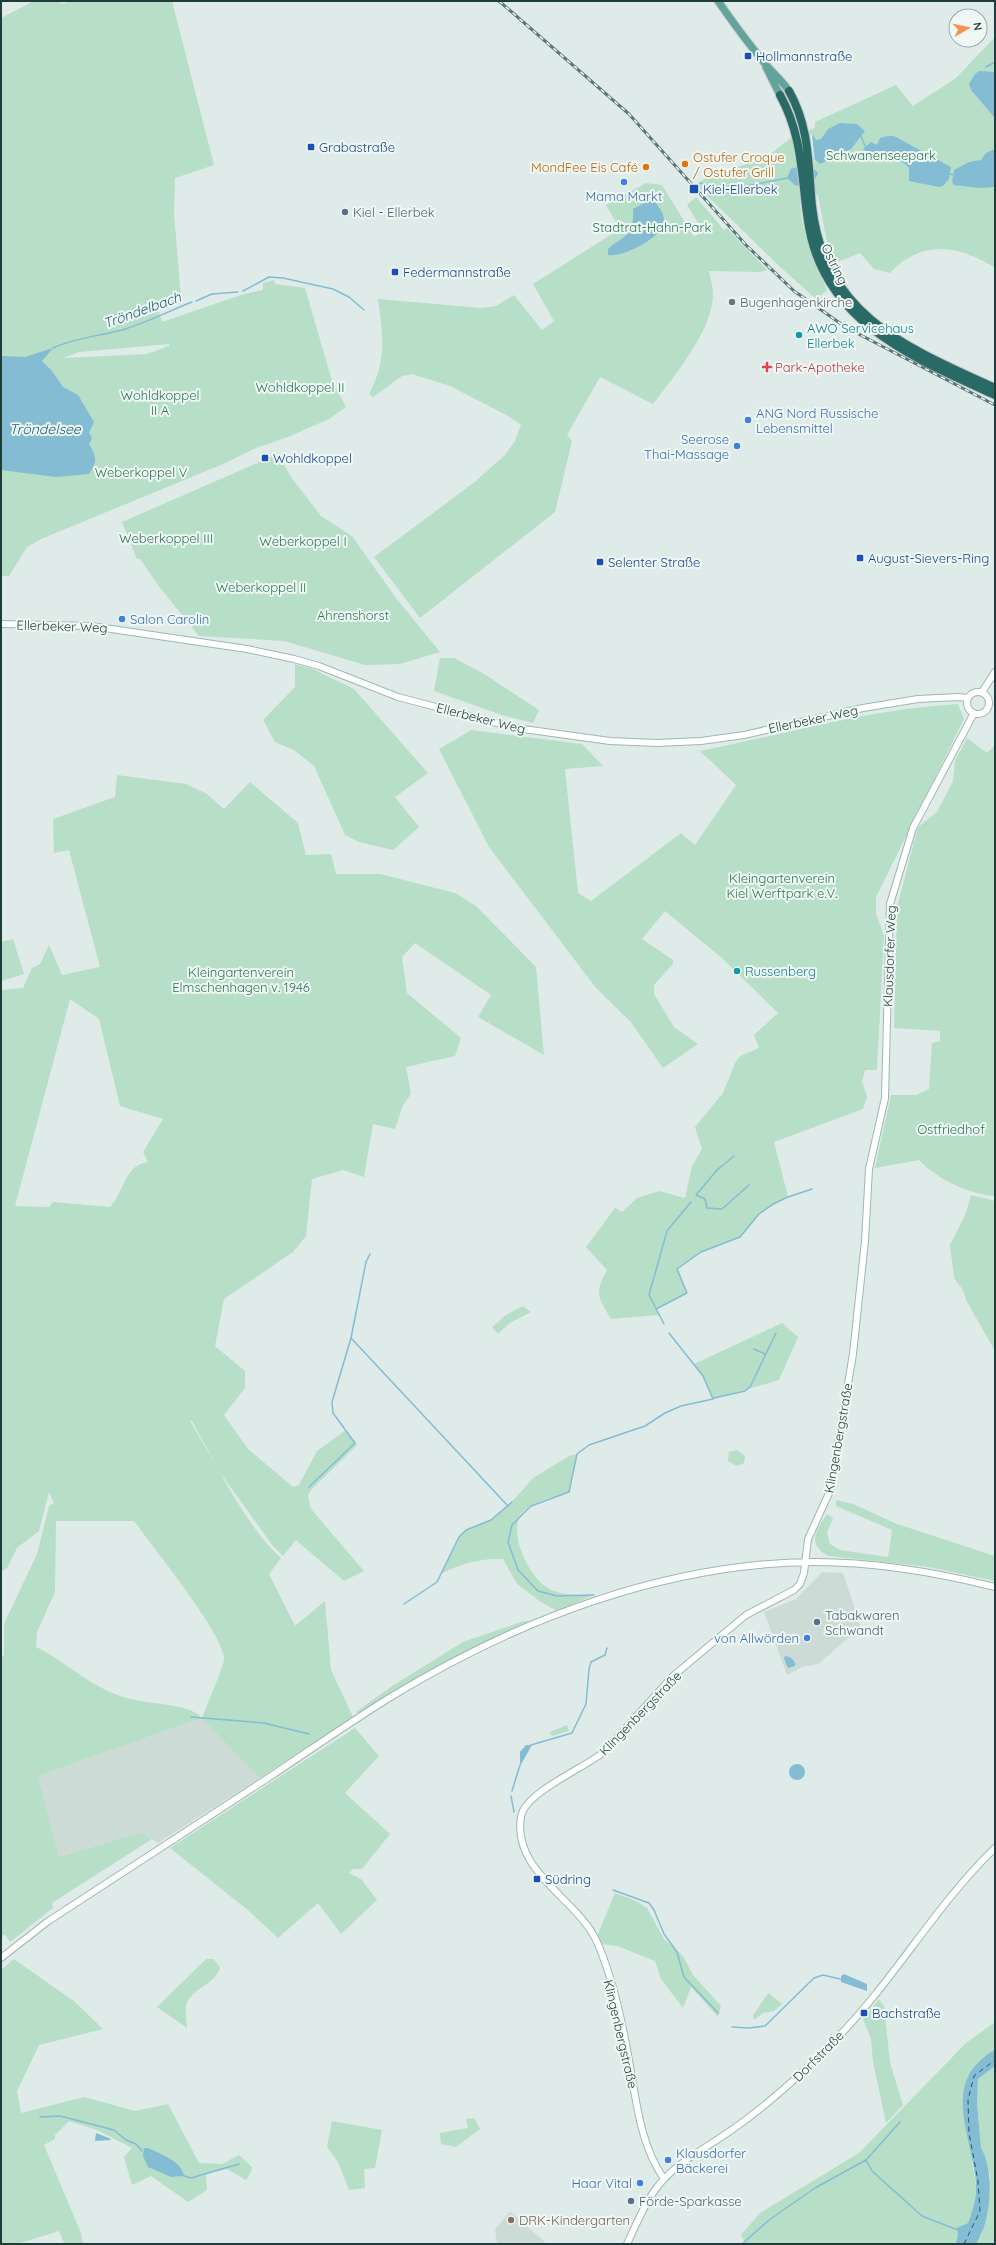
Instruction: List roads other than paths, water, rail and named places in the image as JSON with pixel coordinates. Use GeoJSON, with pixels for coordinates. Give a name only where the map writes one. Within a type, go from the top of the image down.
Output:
{"type":"FeatureCollection","features":[{"type":"Feature","properties":{"kind":"highway","name":"Ostring"},"geometry":{"type":"LineString","coordinates":[[789,91],[803,125],[809,156],[808,197],[810,235],[819,263],[832,288],[852,312],[873,330],[899,347],[945,372],[995,395]]}},
{"type":"Feature","properties":{"kind":"highway","name":"Ostring"},"geometry":{"type":"LineString","coordinates":[[780,95],[795,128],[816,234],[825,260],[838,284],[857,308],[895,338],[995,388]]}},
{"type":"Feature","properties":{"kind":"main road","name":"Ostring"},"geometry":{"type":"LineString","coordinates":[[718,1],[764,63],[780,95]]}},
{"type":"Feature","properties":{"kind":"main road","name":"Ostring"},"geometry":{"type":"LineString","coordinates":[[764,63],[778,75],[789,91]]}},
{"type":"Feature","properties":{"kind":"street","name":"Ellerbeker Weg"},"geometry":{"type":"LineString","coordinates":[[1,624],[97,626],[247,649],[300,660],[398,697],[516,728],[610,741],[657,743],[701,741],[744,735],[863,708],[918,699],[968,698]]}},
{"type":"Feature","properties":{"kind":"street"},"geometry":{"type":"LineString","coordinates":[[974,713],[968,707],[968,698],[974,692],[982,692],[995,672]]}},
{"type":"Feature","properties":{"kind":"street","name":"Klausdorfer Weg"},"geometry":{"type":"LineString","coordinates":[[885,1098],[890,904],[913,828],[974,713],[985,711],[988,707],[989,700],[982,692]]}},
{"type":"Feature","properties":{"kind":"street","name":"Klingenbergstraße"},"geometry":{"type":"LineString","coordinates":[[664,2179],[652,2158],[639,2116],[624,2035],[601,1952],[588,1928],[540,1875],[530,1860],[522,1838],[520,1817],[526,1804],[536,1795],[592,1762],[604,1752],[673,1676],[729,1628],[756,1608],[794,1590],[800,1584],[804,1573],[808,1540],[830,1491],[848,1387],[864,1248],[869,1169],[885,1098]]}},
{"type":"Feature","properties":{"kind":"street"},"geometry":{"type":"LineString","coordinates":[[1,1958],[47,1922],[390,1698],[502,1638],[570,1610],[646,1586],[692,1576],[748,1567],[805,1562],[895,1566],[995,1587]]}},
{"type":"Feature","properties":{"kind":"street","name":"Dorfstraße"},"geometry":{"type":"LineString","coordinates":[[627,2244],[646,2205],[664,2179],[756,2112],[812,2064],[863,2009],[944,1904],[995,1848]]}},
{"type":"Feature","properties":{"kind":"water"},"geometry":{"type":"Polygon","coordinates":[[[979,71],[995,72],[995,118],[971,90],[969,84],[975,74],[979,71]]]}},
{"type":"Feature","properties":{"kind":"water"},"geometry":{"type":"Polygon","coordinates":[[[840,123],[857,124],[865,131],[851,149],[820,164],[799,145],[813,135],[816,140],[821,139],[828,129],[840,123]]]}},
{"type":"Feature","properties":{"kind":"water"},"geometry":{"type":"Polygon","coordinates":[[[894,136],[951,167],[949,179],[943,186],[939,187],[909,181],[909,168],[905,164],[883,151],[868,152],[863,149],[871,142],[877,145],[880,138],[894,136]]]}},
{"type":"Feature","properties":{"kind":"water"},"geometry":{"type":"Polygon","coordinates":[[[995,149],[995,187],[979,188],[954,185],[952,182],[954,170],[969,162],[981,160],[986,153],[995,149]]]}},
{"type":"Feature","properties":{"kind":"water"},"geometry":{"type":"Polygon","coordinates":[[[802,165],[812,167],[818,173],[815,180],[796,186],[787,178],[791,169],[802,165]]]}},
{"type":"Feature","properties":{"kind":"water"},"geometry":{"type":"Polygon","coordinates":[[[650,200],[654,201],[663,214],[664,223],[661,229],[649,241],[640,246],[622,253],[608,255],[608,249],[625,237],[631,230],[633,209],[650,200]]]}},
{"type":"Feature","properties":{"kind":"water","name":"Tröndelsee"},"geometry":{"type":"Polygon","coordinates":[[[53,348],[42,361],[52,371],[63,387],[78,395],[94,422],[89,433],[92,438],[89,444],[95,459],[94,466],[89,474],[56,477],[1,470],[1,356],[25,357],[53,348]]]}},
{"type":"Feature","properties":{"kind":"water"},"geometry":{"type":"Polygon","coordinates":[[[785,1656],[789,1657],[795,1662],[795,1666],[788,1668],[784,1659],[785,1656]]]}},
{"type":"Feature","properties":{"kind":"water"},"geometry":{"type":"Polygon","coordinates":[[[526,1745],[532,1745],[520,1766],[520,1752],[526,1745]]]}},
{"type":"Feature","properties":{"kind":"water"},"geometry":{"type":"Polygon","coordinates":[[[797,1764],[803,1766],[805,1772],[803,1778],[797,1780],[791,1778],[789,1772],[791,1766],[797,1764]]]}},
{"type":"Feature","properties":{"kind":"water"},"geometry":{"type":"Polygon","coordinates":[[[844,1974],[867,1984],[867,1991],[841,1982],[841,1976],[844,1974]]]}},
{"type":"Feature","properties":{"kind":"water"},"geometry":{"type":"Polygon","coordinates":[[[995,2050],[995,2066],[978,2079],[977,2102],[981,2148],[985,2158],[990,2183],[988,2210],[981,2235],[976,2244],[956,2244],[958,2235],[957,2228],[968,2223],[974,2206],[976,2188],[965,2123],[963,2106],[964,2090],[969,2075],[979,2062],[995,2050]]]}},
{"type":"Feature","properties":{"kind":"water"},"geometry":{"type":"Polygon","coordinates":[[[96,2133],[109,2138],[111,2140],[95,2141],[96,2133]]]}},
{"type":"Feature","properties":{"kind":"water"},"geometry":{"type":"Polygon","coordinates":[[[144,2148],[148,2148],[175,2162],[179,2166],[184,2176],[171,2177],[148,2167],[143,2156],[144,2148]]]}},
{"type":"Feature","properties":{"kind":"waterway","name":"Tröndelbach"},"geometry":{"type":"LineString","coordinates":[[986,67],[995,62]]}},
{"type":"Feature","properties":{"kind":"waterway","name":"Tröndelbach"},"geometry":{"type":"LineString","coordinates":[[861,136],[865,146]]}},
{"type":"Feature","properties":{"kind":"waterway","name":"Tröndelbach"},"geometry":{"type":"LineString","coordinates":[[812,165],[813,159]]}},
{"type":"Feature","properties":{"kind":"waterway","name":"Tröndelbach"},"geometry":{"type":"LineString","coordinates":[[741,187],[787,178]]}},
{"type":"Feature","properties":{"kind":"waterway","name":"Tröndelbach"},"geometry":{"type":"LineString","coordinates":[[700,183],[734,192]]}},
{"type":"Feature","properties":{"kind":"waterway","name":"Tröndelbach"},"geometry":{"type":"LineString","coordinates":[[243,291],[269,277],[283,278],[333,289],[349,297],[364,310]]}},
{"type":"Feature","properties":{"kind":"waterway","name":"Tröndelbach"},"geometry":{"type":"LineString","coordinates":[[196,301],[212,294],[238,292]]}},
{"type":"Feature","properties":{"kind":"waterway","name":"Tröndelbach"},"geometry":{"type":"LineString","coordinates":[[53,348],[78,339],[122,330],[192,302]]}},
{"type":"Feature","properties":{"kind":"waterway"},"geometry":{"type":"LineString","coordinates":[[734,1156],[717,1170],[696,1195],[705,1199],[707,1208],[722,1209],[749,1185]]}},
{"type":"Feature","properties":{"kind":"waterway"},"geometry":{"type":"LineString","coordinates":[[656,1309],[687,1293],[677,1269],[701,1252],[740,1237],[759,1214],[773,1204],[812,1189]]}},
{"type":"Feature","properties":{"kind":"waterway"},"geometry":{"type":"LineString","coordinates":[[664,1324],[649,1295],[667,1231],[691,1202]]}},
{"type":"Feature","properties":{"kind":"waterway"},"geometry":{"type":"LineString","coordinates":[[309,1487],[355,1443],[333,1413],[332,1402],[351,1338],[366,1262],[370,1254]]}},
{"type":"Feature","properties":{"kind":"waterway"},"geometry":{"type":"LineString","coordinates":[[594,1595],[557,1596],[538,1591],[518,1570],[508,1542],[512,1525],[531,1506],[569,1492],[577,1454],[589,1445],[645,1426],[665,1413],[681,1406],[713,1399],[703,1376],[669,1333]]}},
{"type":"Feature","properties":{"kind":"waterway"},"geometry":{"type":"LineString","coordinates":[[714,1398],[745,1391],[750,1387],[776,1333]]}},
{"type":"Feature","properties":{"kind":"waterway"},"geometry":{"type":"LineString","coordinates":[[351,1338],[508,1506]]}},
{"type":"Feature","properties":{"kind":"waterway"},"geometry":{"type":"LineString","coordinates":[[754,1349],[765,1354]]}},
{"type":"Feature","properties":{"kind":"waterway"},"geometry":{"type":"LineString","coordinates":[[404,1604],[437,1582],[459,1537],[466,1530],[491,1520],[512,1502]]}},
{"type":"Feature","properties":{"kind":"waterway"},"geometry":{"type":"LineString","coordinates":[[531,1745],[572,1733],[586,1704],[591,1662],[605,1655],[607,1648]]}},
{"type":"Feature","properties":{"kind":"waterway"},"geometry":{"type":"LineString","coordinates":[[191,1717],[264,1723],[309,1734]]}},
{"type":"Feature","properties":{"kind":"waterway"},"geometry":{"type":"LineString","coordinates":[[512,1791],[520,1765]]}},
{"type":"Feature","properties":{"kind":"waterway"},"geometry":{"type":"LineString","coordinates":[[511,1796],[514,1812]]}},
{"type":"Feature","properties":{"kind":"waterway"},"geometry":{"type":"LineString","coordinates":[[613,1890],[649,1903],[654,1910],[664,1934],[677,1952],[684,1977],[718,2013]]}},
{"type":"Feature","properties":{"kind":"waterway"},"geometry":{"type":"LineString","coordinates":[[732,2027],[749,2028],[765,2026],[814,1978],[823,1975],[840,1979]]}},
{"type":"Feature","properties":{"kind":"waterway"},"geometry":{"type":"LineString","coordinates":[[40,2117],[60,2116],[114,2130],[126,2140],[136,2144],[142,2151]]}},
{"type":"Feature","properties":{"kind":"waterway"},"geometry":{"type":"LineString","coordinates":[[742,2244],[769,2220],[815,2188],[866,2160],[900,2122]]}},
{"type":"Feature","properties":{"kind":"waterway"},"geometry":{"type":"LineString","coordinates":[[866,2160],[872,2171],[922,2216],[958,2230]]}},
{"type":"Feature","properties":{"kind":"waterway"},"geometry":{"type":"LineString","coordinates":[[184,2176],[191,2178],[239,2164]]}},
{"type":"Feature","properties":{"kind":"railway"},"geometry":{"type":"LineString","coordinates":[[499,1],[629,114],[746,245],[794,291],[847,328],[995,405]]}},
{"type":"Feature","properties":{"kind":"place","name":"Hollmannstraße"},"geometry":{"type":"Point","coordinates":[748,56]}},
{"type":"Feature","properties":{"kind":"place","name":"Grabastraße"},"geometry":{"type":"Point","coordinates":[311,147]}},
{"type":"Feature","properties":{"kind":"place","name":"Ostufer Croque / Ostufer Grill"},"geometry":{"type":"Point","coordinates":[685,164]}},
{"type":"Feature","properties":{"kind":"place","name":"MondFee Eis Café"},"geometry":{"type":"Point","coordinates":[646,167]}},
{"type":"Feature","properties":{"kind":"place","name":"Mama Markt"},"geometry":{"type":"Point","coordinates":[624,182]}},
{"type":"Feature","properties":{"kind":"place","name":"Kiel-Ellerbek"},"geometry":{"type":"Point","coordinates":[694,189]}},
{"type":"Feature","properties":{"kind":"place","name":"Kiel - Ellerbek"},"geometry":{"type":"Point","coordinates":[345,212]}},
{"type":"Feature","properties":{"kind":"place","name":"Federmannstraße"},"geometry":{"type":"Point","coordinates":[395,272]}},
{"type":"Feature","properties":{"kind":"place","name":"Bugenhagenkirche"},"geometry":{"type":"Point","coordinates":[732,302]}},
{"type":"Feature","properties":{"kind":"place","name":"AWO Servicehaus Ellerbek"},"geometry":{"type":"Point","coordinates":[799,335]}},
{"type":"Feature","properties":{"kind":"place","name":"Park-Apotheke"},"geometry":{"type":"Point","coordinates":[767,367]}},
{"type":"Feature","properties":{"kind":"place","name":"ANG Nord Russische Lebensmittel"},"geometry":{"type":"Point","coordinates":[748,420]}},
{"type":"Feature","properties":{"kind":"place","name":"Seerose Thai-Massage"},"geometry":{"type":"Point","coordinates":[737,446]}},
{"type":"Feature","properties":{"kind":"place","name":"Wohldkoppel"},"geometry":{"type":"Point","coordinates":[265,458]}},
{"type":"Feature","properties":{"kind":"place","name":"August-Sievers-Ring"},"geometry":{"type":"Point","coordinates":[860,558]}},
{"type":"Feature","properties":{"kind":"place","name":"Selenter Straße"},"geometry":{"type":"Point","coordinates":[600,562]}},
{"type":"Feature","properties":{"kind":"place","name":"Salon Carolin"},"geometry":{"type":"Point","coordinates":[122,619]}},
{"type":"Feature","properties":{"kind":"place","name":"Russenberg"},"geometry":{"type":"Point","coordinates":[737,971]}},
{"type":"Feature","properties":{"kind":"place","name":"Tabakwaren Schwandt"},"geometry":{"type":"Point","coordinates":[817,1622]}},
{"type":"Feature","properties":{"kind":"place","name":"von Allwörden"},"geometry":{"type":"Point","coordinates":[807,1638]}},
{"type":"Feature","properties":{"kind":"place","name":"Südring"},"geometry":{"type":"Point","coordinates":[537,1879]}},
{"type":"Feature","properties":{"kind":"place","name":"Bachstraße"},"geometry":{"type":"Point","coordinates":[864,2013]}},
{"type":"Feature","properties":{"kind":"place","name":"Klausdorfer Bäckerei"},"geometry":{"type":"Point","coordinates":[668,2160]}},
{"type":"Feature","properties":{"kind":"place","name":"Haar Vital"},"geometry":{"type":"Point","coordinates":[640,2183]}},
{"type":"Feature","properties":{"kind":"place","name":"Förde-Sparkasse"},"geometry":{"type":"Point","coordinates":[631,2201]}},
{"type":"Feature","properties":{"kind":"place","name":"DRK-Kindergarten"},"geometry":{"type":"Point","coordinates":[511,2220]}},
{"type":"Feature","properties":{"kind":"park label","name":"Schwanenseepark"},"geometry":{"type":"Point","coordinates":[881,155]}},
{"type":"Feature","properties":{"kind":"park label","name":"Stadtrat-Hahn-Park"},"geometry":{"type":"Point","coordinates":[652,227]}},
{"type":"Feature","properties":{"kind":"park label","name":"Wohldkoppel II"},"geometry":{"type":"Point","coordinates":[300,387]}},
{"type":"Feature","properties":{"kind":"park label","name":"Wohldkoppel II A"},"geometry":{"type":"Point","coordinates":[160,402]}},
{"type":"Feature","properties":{"kind":"park label","name":"Weberkoppel V"},"geometry":{"type":"Point","coordinates":[141,472]}},
{"type":"Feature","properties":{"kind":"park label","name":"Weberkoppel III"},"geometry":{"type":"Point","coordinates":[166,538]}},
{"type":"Feature","properties":{"kind":"park label","name":"Weberkoppel I"},"geometry":{"type":"Point","coordinates":[303,541]}},
{"type":"Feature","properties":{"kind":"park label","name":"Weberkoppel II"},"geometry":{"type":"Point","coordinates":[261,587]}},
{"type":"Feature","properties":{"kind":"park label","name":"Ahrenshorst"},"geometry":{"type":"Point","coordinates":[353,615]}},
{"type":"Feature","properties":{"kind":"park label","name":"Kleingartenverein Kiel Werftpark e.V."},"geometry":{"type":"Point","coordinates":[782,886]}},
{"type":"Feature","properties":{"kind":"park label","name":"Kleingartenverein Elmschenhagen v. 1946"},"geometry":{"type":"Point","coordinates":[241,980]}},
{"type":"Feature","properties":{"kind":"park label","name":"Ostfriedhof"},"geometry":{"type":"Point","coordinates":[951,1129]}}]}
